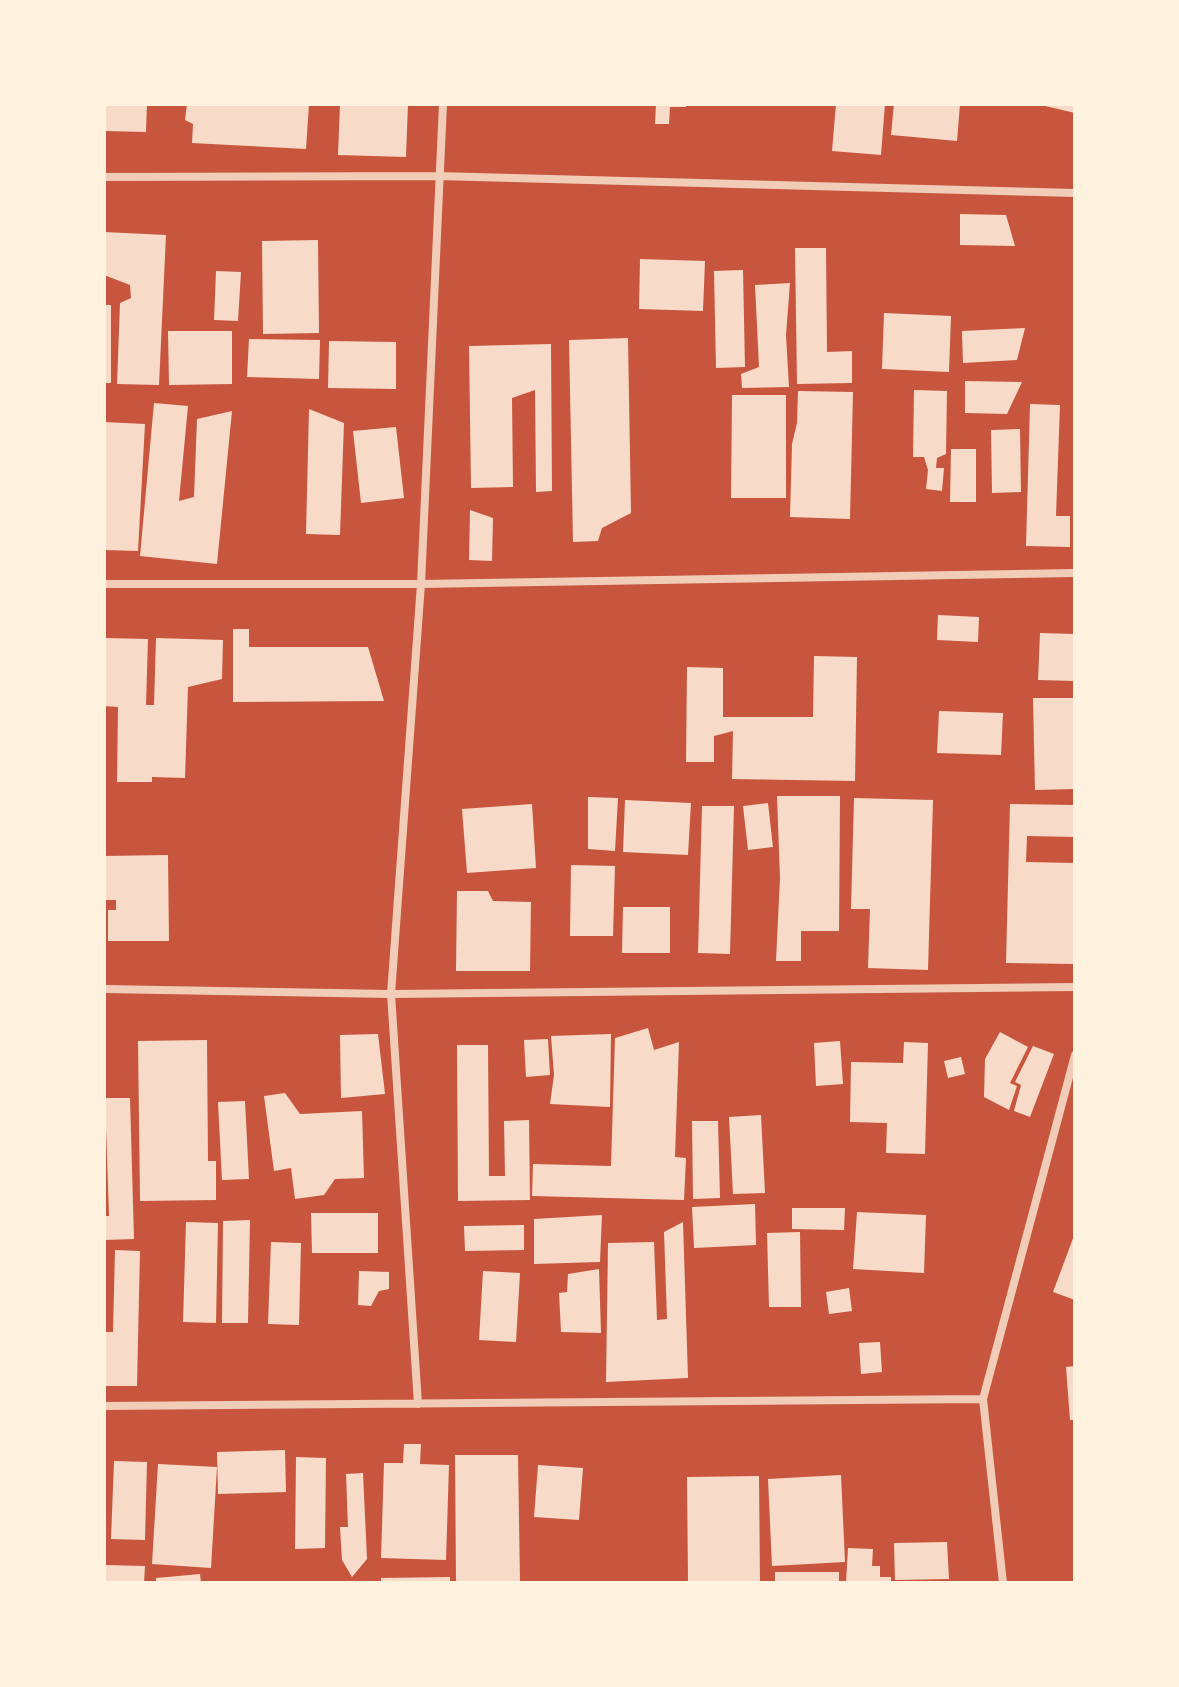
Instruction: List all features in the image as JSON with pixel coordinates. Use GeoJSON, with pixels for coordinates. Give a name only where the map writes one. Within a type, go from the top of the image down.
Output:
{"type":"FeatureCollection","features":[{"type":"Feature","properties":{"kind":"street"},"geometry":{"type":"LineString","coordinates":[[418,1404],[391,994],[421,584],[443,104]]}},
{"type":"Feature","properties":{"kind":"street"},"geometry":{"type":"LineString","coordinates":[[104,177],[438,176],[1075,193]]}},
{"type":"Feature","properties":{"kind":"street"},"geometry":{"type":"LineString","coordinates":[[104,584],[421,584],[1075,573]]}},
{"type":"Feature","properties":{"kind":"street"},"geometry":{"type":"LineString","coordinates":[[104,989],[391,994],[1075,987]]}},
{"type":"Feature","properties":{"kind":"street"},"geometry":{"type":"LineString","coordinates":[[1003,1583],[983,1399],[1075,1055]]}},
{"type":"Feature","properties":{"kind":"street"},"geometry":{"type":"LineString","coordinates":[[104,1406],[983,1399]]}},
{"type":"Feature","properties":{"kind":"building"},"geometry":{"type":"Polygon","coordinates":[[[104,104],[147,104],[146,132],[104,131],[104,104]]]}},
{"type":"Feature","properties":{"kind":"building"},"geometry":{"type":"Polygon","coordinates":[[[187,104],[309,104],[306,149],[192,143],[193,124],[185,120],[187,104]]]}},
{"type":"Feature","properties":{"kind":"building"},"geometry":{"type":"Polygon","coordinates":[[[340,104],[408,104],[406,157],[338,155],[340,104]]]}},
{"type":"Feature","properties":{"kind":"building"},"geometry":{"type":"Polygon","coordinates":[[[656,104],[686,104],[686,107],[670,107],[669,124],[655,124],[656,104]]]}},
{"type":"Feature","properties":{"kind":"building"},"geometry":{"type":"Polygon","coordinates":[[[836,104],[885,104],[881,155],[832,151],[836,104]]]}},
{"type":"Feature","properties":{"kind":"building"},"geometry":{"type":"Polygon","coordinates":[[[894,104],[960,104],[957,141],[891,135],[894,104]]]}},
{"type":"Feature","properties":{"kind":"building"},"geometry":{"type":"Polygon","coordinates":[[[1075,104],[1075,113],[1041,105],[1075,104]]]}},
{"type":"Feature","properties":{"kind":"building"},"geometry":{"type":"Polygon","coordinates":[[[960,214],[1006,215],[1015,246],[960,245],[960,214]]]}},
{"type":"Feature","properties":{"kind":"building"},"geometry":{"type":"Polygon","coordinates":[[[104,232],[166,235],[159,385],[117,384],[120,303],[131,298],[130,285],[104,275],[104,232]]]}},
{"type":"Feature","properties":{"kind":"building"},"geometry":{"type":"Polygon","coordinates":[[[318,240],[319,333],[263,334],[262,241],[318,240]]]}},
{"type":"Feature","properties":{"kind":"building"},"geometry":{"type":"Polygon","coordinates":[[[795,248],[826,248],[827,352],[852,351],[852,383],[797,384],[795,248]]]}},
{"type":"Feature","properties":{"kind":"building"},"geometry":{"type":"Polygon","coordinates":[[[640,259],[705,261],[703,311],[639,309],[640,259]]]}},
{"type":"Feature","properties":{"kind":"building"},"geometry":{"type":"Polygon","coordinates":[[[743,270],[745,367],[716,368],[714,271],[743,270]]]}},
{"type":"Feature","properties":{"kind":"building"},"geometry":{"type":"Polygon","coordinates":[[[216,271],[241,272],[238,321],[214,320],[216,271]]]}},
{"type":"Feature","properties":{"kind":"building"},"geometry":{"type":"Polygon","coordinates":[[[790,283],[786,335],[789,387],[742,388],[741,374],[759,367],[755,285],[790,283]]]}},
{"type":"Feature","properties":{"kind":"building"},"geometry":{"type":"Polygon","coordinates":[[[104,305],[111,305],[111,383],[104,383],[104,305]]]}},
{"type":"Feature","properties":{"kind":"building"},"geometry":{"type":"Polygon","coordinates":[[[884,313],[951,316],[949,372],[882,369],[884,313]]]}},
{"type":"Feature","properties":{"kind":"building"},"geometry":{"type":"Polygon","coordinates":[[[1025,328],[1017,360],[963,363],[962,331],[1025,328]]]}},
{"type":"Feature","properties":{"kind":"building"},"geometry":{"type":"Polygon","coordinates":[[[168,331],[232,331],[232,384],[169,385],[168,331]]]}},
{"type":"Feature","properties":{"kind":"building"},"geometry":{"type":"Polygon","coordinates":[[[628,338],[631,513],[602,528],[598,541],[573,542],[569,340],[628,338]]]}},
{"type":"Feature","properties":{"kind":"building"},"geometry":{"type":"Polygon","coordinates":[[[249,339],[320,340],[319,379],[247,377],[249,339]]]}},
{"type":"Feature","properties":{"kind":"building"},"geometry":{"type":"Polygon","coordinates":[[[329,341],[396,342],[396,389],[328,388],[329,341]]]}},
{"type":"Feature","properties":{"kind":"building"},"geometry":{"type":"Polygon","coordinates":[[[551,344],[552,491],[536,492],[535,390],[512,398],[513,487],[471,488],[469,346],[551,344]]]}},
{"type":"Feature","properties":{"kind":"building"},"geometry":{"type":"Polygon","coordinates":[[[965,381],[1022,382],[1007,414],[965,413],[965,381]]]}},
{"type":"Feature","properties":{"kind":"building"},"geometry":{"type":"Polygon","coordinates":[[[914,390],[947,391],[946,454],[937,458],[936,468],[944,468],[942,491],[926,489],[928,470],[924,457],[913,457],[914,390]]]}},
{"type":"Feature","properties":{"kind":"building"},"geometry":{"type":"Polygon","coordinates":[[[798,391],[853,392],[850,519],[790,517],[792,444],[797,423],[798,391]]]}},
{"type":"Feature","properties":{"kind":"building"},"geometry":{"type":"Polygon","coordinates":[[[732,395],[786,395],[786,498],[731,498],[732,395]]]}},
{"type":"Feature","properties":{"kind":"building"},"geometry":{"type":"Polygon","coordinates":[[[154,403],[188,406],[179,501],[194,497],[197,419],[232,411],[217,564],[140,556],[154,403]]]}},
{"type":"Feature","properties":{"kind":"building"},"geometry":{"type":"Polygon","coordinates":[[[1030,404],[1060,405],[1056,516],[1070,516],[1070,547],[1026,546],[1030,404]]]}},
{"type":"Feature","properties":{"kind":"building"},"geometry":{"type":"Polygon","coordinates":[[[309,409],[344,423],[340,535],[306,534],[309,409]]]}},
{"type":"Feature","properties":{"kind":"building"},"geometry":{"type":"Polygon","coordinates":[[[104,422],[145,424],[138,551],[104,550],[104,422]]]}},
{"type":"Feature","properties":{"kind":"building"},"geometry":{"type":"Polygon","coordinates":[[[396,427],[404,498],[361,503],[353,431],[396,427]]]}},
{"type":"Feature","properties":{"kind":"building"},"geometry":{"type":"Polygon","coordinates":[[[1020,429],[1021,492],[992,493],[991,430],[1020,429]]]}},
{"type":"Feature","properties":{"kind":"building"},"geometry":{"type":"Polygon","coordinates":[[[951,449],[976,449],[976,502],[950,502],[951,449]]]}},
{"type":"Feature","properties":{"kind":"building"},"geometry":{"type":"Polygon","coordinates":[[[470,510],[493,518],[492,561],[469,560],[470,510]]]}},
{"type":"Feature","properties":{"kind":"building"},"geometry":{"type":"Polygon","coordinates":[[[938,615],[979,617],[978,642],[937,640],[938,615]]]}},
{"type":"Feature","properties":{"kind":"building"},"geometry":{"type":"Polygon","coordinates":[[[233,629],[249,629],[249,647],[368,647],[384,701],[233,702],[233,629]]]}},
{"type":"Feature","properties":{"kind":"building"},"geometry":{"type":"Polygon","coordinates":[[[1040,633],[1075,634],[1075,681],[1038,680],[1040,633]]]}},
{"type":"Feature","properties":{"kind":"building"},"geometry":{"type":"Polygon","coordinates":[[[104,638],[148,639],[146,705],[154,705],[156,638],[223,640],[222,679],[188,687],[185,778],[152,777],[152,782],[117,782],[118,707],[104,706],[104,638]]]}},
{"type":"Feature","properties":{"kind":"building"},"geometry":{"type":"Polygon","coordinates":[[[814,656],[857,657],[855,781],[732,779],[733,731],[714,736],[714,762],[686,762],[687,667],[723,668],[723,717],[813,717],[814,656]]]}},
{"type":"Feature","properties":{"kind":"building"},"geometry":{"type":"Polygon","coordinates":[[[1033,698],[1075,698],[1075,789],[1035,790],[1033,698]]]}},
{"type":"Feature","properties":{"kind":"building"},"geometry":{"type":"Polygon","coordinates":[[[939,711],[1003,713],[1001,755],[937,753],[939,711]]]}},
{"type":"Feature","properties":{"kind":"building"},"geometry":{"type":"Polygon","coordinates":[[[777,796],[840,796],[839,931],[801,931],[801,961],[776,961],[780,878],[777,796]]]}},
{"type":"Feature","properties":{"kind":"building"},"geometry":{"type":"Polygon","coordinates":[[[588,797],[618,798],[615,851],[588,849],[588,797]]]}},
{"type":"Feature","properties":{"kind":"building"},"geometry":{"type":"Polygon","coordinates":[[[854,798],[933,800],[928,970],[868,968],[870,909],[851,909],[854,798]]]}},
{"type":"Feature","properties":{"kind":"building"},"geometry":{"type":"Polygon","coordinates":[[[625,800],[691,803],[688,855],[623,852],[625,800]]]}},
{"type":"Feature","properties":{"kind":"building"},"geometry":{"type":"Polygon","coordinates":[[[768,803],[773,847],[748,850],[743,806],[768,803]]]}},
{"type":"Feature","properties":{"kind":"building"},"geometry":{"type":"Polygon","coordinates":[[[532,804],[536,868],[467,873],[462,809],[532,804]]]}},
{"type":"Feature","properties":{"kind":"building"},"geometry":{"type":"Polygon","coordinates":[[[1010,804],[1075,805],[1075,837],[1027,836],[1026,862],[1075,863],[1075,964],[1006,963],[1010,804]]]}},
{"type":"Feature","properties":{"kind":"building"},"geometry":{"type":"Polygon","coordinates":[[[702,806],[734,806],[730,954],[698,953],[702,806]]]}},
{"type":"Feature","properties":{"kind":"building"},"geometry":{"type":"Polygon","coordinates":[[[168,855],[169,941],[108,941],[108,910],[116,910],[116,900],[104,900],[104,856],[168,855]]]}},
{"type":"Feature","properties":{"kind":"building"},"geometry":{"type":"Polygon","coordinates":[[[571,865],[615,866],[613,936],[570,936],[571,865]]]}},
{"type":"Feature","properties":{"kind":"building"},"geometry":{"type":"Polygon","coordinates":[[[457,891],[488,891],[493,901],[531,902],[530,971],[456,971],[457,891]]]}},
{"type":"Feature","properties":{"kind":"building"},"geometry":{"type":"Polygon","coordinates":[[[623,907],[670,907],[670,953],[622,953],[623,907]]]}},
{"type":"Feature","properties":{"kind":"building"},"geometry":{"type":"Polygon","coordinates":[[[648,1028],[654,1050],[679,1042],[675,1157],[686,1158],[684,1200],[532,1196],[533,1164],[611,1166],[615,1038],[648,1028]]]}},
{"type":"Feature","properties":{"kind":"building"},"geometry":{"type":"Polygon","coordinates":[[[1000,1032],[1028,1047],[1010,1083],[1017,1086],[1009,1110],[984,1097],[985,1059],[1000,1032]]]}},
{"type":"Feature","properties":{"kind":"building"},"geometry":{"type":"Polygon","coordinates":[[[378,1034],[385,1094],[341,1098],[340,1035],[378,1034]]]}},
{"type":"Feature","properties":{"kind":"building"},"geometry":{"type":"Polygon","coordinates":[[[611,1034],[610,1107],[550,1104],[554,1075],[551,1036],[611,1034]]]}},
{"type":"Feature","properties":{"kind":"building"},"geometry":{"type":"Polygon","coordinates":[[[548,1039],[550,1075],[526,1077],[524,1040],[548,1039]]]}},
{"type":"Feature","properties":{"kind":"building"},"geometry":{"type":"Polygon","coordinates":[[[207,1040],[208,1161],[216,1161],[216,1200],[140,1201],[138,1041],[207,1040]]]}},
{"type":"Feature","properties":{"kind":"building"},"geometry":{"type":"Polygon","coordinates":[[[840,1041],[843,1084],[816,1086],[814,1043],[840,1041]]]}},
{"type":"Feature","properties":{"kind":"building"},"geometry":{"type":"Polygon","coordinates":[[[904,1042],[928,1043],[925,1154],[886,1153],[887,1123],[850,1122],[851,1062],[903,1063],[904,1042]]]}},
{"type":"Feature","properties":{"kind":"building"},"geometry":{"type":"Polygon","coordinates":[[[457,1045],[488,1045],[489,1176],[505,1176],[504,1121],[529,1120],[530,1200],[458,1201],[457,1045]]]}},
{"type":"Feature","properties":{"kind":"building"},"geometry":{"type":"Polygon","coordinates":[[[1033,1046],[1054,1054],[1030,1117],[1014,1111],[1021,1085],[1015,1082],[1033,1046]]]}},
{"type":"Feature","properties":{"kind":"building"},"geometry":{"type":"Polygon","coordinates":[[[961,1057],[965,1074],[948,1078],[944,1061],[961,1057]]]}},
{"type":"Feature","properties":{"kind":"building"},"geometry":{"type":"Polygon","coordinates":[[[285,1093],[300,1114],[362,1111],[364,1178],[335,1179],[324,1195],[295,1199],[291,1168],[274,1171],[264,1096],[285,1093]]]}},
{"type":"Feature","properties":{"kind":"building"},"geometry":{"type":"Polygon","coordinates":[[[105,1098],[130,1098],[134,1239],[104,1240],[104,1216],[109,1216],[105,1098]]]}},
{"type":"Feature","properties":{"kind":"building"},"geometry":{"type":"Polygon","coordinates":[[[245,1101],[249,1179],[222,1180],[218,1102],[245,1101]]]}},
{"type":"Feature","properties":{"kind":"building"},"geometry":{"type":"Polygon","coordinates":[[[761,1115],[765,1193],[733,1194],[729,1117],[761,1115]]]}},
{"type":"Feature","properties":{"kind":"building"},"geometry":{"type":"Polygon","coordinates":[[[692,1121],[718,1121],[720,1198],[693,1199],[692,1121]]]}},
{"type":"Feature","properties":{"kind":"building"},"geometry":{"type":"Polygon","coordinates":[[[755,1204],[756,1245],[694,1248],[692,1207],[755,1204]]]}},
{"type":"Feature","properties":{"kind":"building"},"geometry":{"type":"Polygon","coordinates":[[[792,1208],[845,1208],[844,1230],[792,1229],[792,1208]]]}},
{"type":"Feature","properties":{"kind":"building"},"geometry":{"type":"Polygon","coordinates":[[[857,1212],[926,1215],[924,1273],[853,1269],[857,1212]]]}},
{"type":"Feature","properties":{"kind":"building"},"geometry":{"type":"Polygon","coordinates":[[[311,1213],[378,1213],[378,1253],[312,1253],[311,1213]]]}},
{"type":"Feature","properties":{"kind":"building"},"geometry":{"type":"Polygon","coordinates":[[[602,1215],[600,1262],[534,1264],[534,1219],[602,1215]]]}},
{"type":"Feature","properties":{"kind":"building"},"geometry":{"type":"Polygon","coordinates":[[[250,1220],[248,1323],[222,1323],[223,1221],[250,1220]]]}},
{"type":"Feature","properties":{"kind":"building"},"geometry":{"type":"Polygon","coordinates":[[[186,1222],[218,1223],[216,1323],[183,1322],[186,1222]]]}},
{"type":"Feature","properties":{"kind":"building"},"geometry":{"type":"Polygon","coordinates":[[[683,1222],[688,1378],[606,1382],[608,1243],[654,1242],[657,1320],[667,1319],[664,1232],[683,1222]]]}},
{"type":"Feature","properties":{"kind":"building"},"geometry":{"type":"Polygon","coordinates":[[[524,1225],[524,1250],[465,1251],[464,1226],[524,1225]]]}},
{"type":"Feature","properties":{"kind":"building"},"geometry":{"type":"Polygon","coordinates":[[[800,1232],[801,1307],[769,1307],[767,1233],[800,1232]]]}},
{"type":"Feature","properties":{"kind":"building"},"geometry":{"type":"Polygon","coordinates":[[[1075,1233],[1075,1300],[1053,1292],[1075,1233]]]}},
{"type":"Feature","properties":{"kind":"building"},"geometry":{"type":"Polygon","coordinates":[[[271,1242],[301,1243],[299,1325],[268,1324],[271,1242]]]}},
{"type":"Feature","properties":{"kind":"building"},"geometry":{"type":"Polygon","coordinates":[[[115,1250],[140,1251],[137,1386],[104,1386],[104,1332],[113,1332],[115,1250]]]}},
{"type":"Feature","properties":{"kind":"building"},"geometry":{"type":"Polygon","coordinates":[[[599,1269],[601,1333],[561,1332],[559,1293],[567,1292],[568,1274],[599,1269]]]}},
{"type":"Feature","properties":{"kind":"building"},"geometry":{"type":"Polygon","coordinates":[[[359,1271],[389,1272],[389,1289],[379,1291],[371,1306],[358,1305],[359,1271]]]}},
{"type":"Feature","properties":{"kind":"building"},"geometry":{"type":"Polygon","coordinates":[[[483,1271],[520,1273],[516,1342],[479,1340],[483,1271]]]}},
{"type":"Feature","properties":{"kind":"building"},"geometry":{"type":"Polygon","coordinates":[[[849,1288],[852,1311],[829,1314],[826,1292],[849,1288]]]}},
{"type":"Feature","properties":{"kind":"building"},"geometry":{"type":"Polygon","coordinates":[[[880,1342],[882,1372],[861,1374],[859,1343],[880,1342]]]}},
{"type":"Feature","properties":{"kind":"building"},"geometry":{"type":"Polygon","coordinates":[[[1075,1366],[1075,1420],[1070,1420],[1066,1367],[1075,1366]]]}},
{"type":"Feature","properties":{"kind":"building"},"geometry":{"type":"Polygon","coordinates":[[[404,1444],[421,1444],[420,1464],[449,1465],[446,1560],[381,1558],[384,1463],[403,1463],[404,1444]]]}},
{"type":"Feature","properties":{"kind":"building"},"geometry":{"type":"Polygon","coordinates":[[[285,1450],[286,1492],[218,1494],[217,1452],[285,1450]]]}},
{"type":"Feature","properties":{"kind":"building"},"geometry":{"type":"Polygon","coordinates":[[[455,1455],[518,1455],[520,1583],[456,1583],[455,1455]]]}},
{"type":"Feature","properties":{"kind":"building"},"geometry":{"type":"Polygon","coordinates":[[[296,1457],[326,1458],[325,1548],[295,1549],[296,1457]]]}},
{"type":"Feature","properties":{"kind":"building"},"geometry":{"type":"Polygon","coordinates":[[[114,1461],[147,1462],[145,1540],[111,1539],[114,1461]]]}},
{"type":"Feature","properties":{"kind":"building"},"geometry":{"type":"Polygon","coordinates":[[[158,1464],[217,1467],[211,1568],[152,1564],[158,1464]]]}},
{"type":"Feature","properties":{"kind":"building"},"geometry":{"type":"Polygon","coordinates":[[[538,1465],[583,1468],[579,1520],[534,1517],[538,1465]]]}},
{"type":"Feature","properties":{"kind":"building"},"geometry":{"type":"Polygon","coordinates":[[[363,1473],[367,1559],[352,1577],[342,1560],[340,1527],[348,1527],[346,1474],[363,1473]]]}},
{"type":"Feature","properties":{"kind":"building"},"geometry":{"type":"Polygon","coordinates":[[[841,1475],[845,1562],[772,1566],[768,1479],[841,1475]]]}},
{"type":"Feature","properties":{"kind":"building"},"geometry":{"type":"Polygon","coordinates":[[[759,1476],[760,1583],[688,1583],[687,1477],[759,1476]]]}},
{"type":"Feature","properties":{"kind":"building"},"geometry":{"type":"Polygon","coordinates":[[[947,1542],[949,1579],[895,1580],[894,1543],[947,1542]]]}},
{"type":"Feature","properties":{"kind":"building"},"geometry":{"type":"Polygon","coordinates":[[[848,1548],[873,1549],[872,1566],[880,1566],[880,1577],[891,1577],[891,1583],[846,1583],[848,1548]]]}},
{"type":"Feature","properties":{"kind":"building"},"geometry":{"type":"Polygon","coordinates":[[[104,1565],[145,1566],[144,1583],[104,1583],[104,1565]]]}},
{"type":"Feature","properties":{"kind":"building"},"geometry":{"type":"Polygon","coordinates":[[[775,1572],[839,1572],[839,1583],[775,1583],[775,1572]]]}},
{"type":"Feature","properties":{"kind":"building"},"geometry":{"type":"Polygon","coordinates":[[[200,1574],[201,1583],[156,1583],[156,1578],[200,1574]]]}},
{"type":"Feature","properties":{"kind":"building"},"geometry":{"type":"Polygon","coordinates":[[[450,1577],[450,1583],[381,1583],[381,1578],[450,1577]]]}}]}
